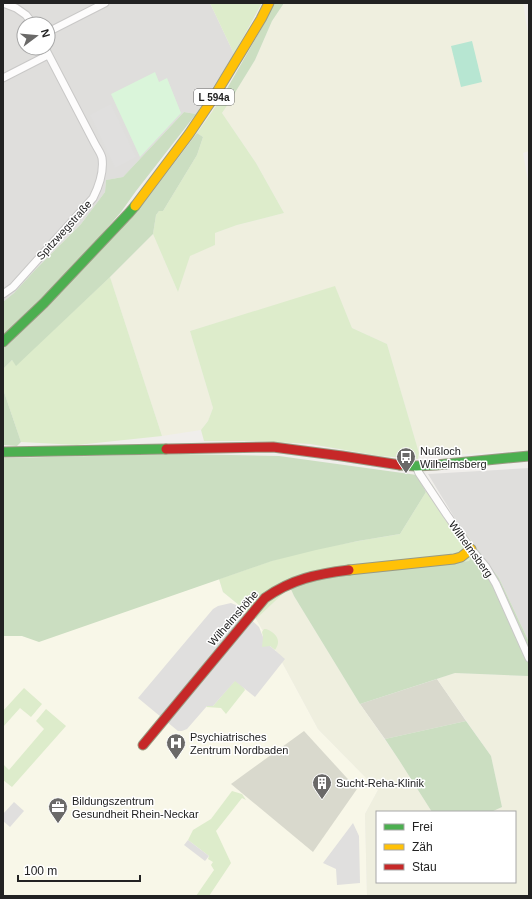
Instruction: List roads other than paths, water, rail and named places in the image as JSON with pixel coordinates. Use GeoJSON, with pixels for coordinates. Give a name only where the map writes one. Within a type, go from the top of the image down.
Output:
{"type":"FeatureCollection","features":[{"type":"Feature","properties":{"kind":"main road","name":"L 594a"},"geometry":{"type":"LineString","coordinates":[[3,342],[44,303],[129,213],[151,186],[212,100],[261,19],[269,3]]}},
{"type":"Feature","properties":{"kind":"main road"},"geometry":{"type":"LineString","coordinates":[[3,452],[273,446],[399,465],[416,466],[529,456]]}},
{"type":"Feature","properties":{"kind":"main road","name":"Wilhelmshöhe"},"geometry":{"type":"LineString","coordinates":[[143,745],[265,598],[274,591],[296,580],[343,571],[454,559],[461,557],[471,549]]}},
{"type":"Feature","properties":{"kind":"street"},"geometry":{"type":"LineString","coordinates":[[3,3],[16,8],[27,16]]}},
{"type":"Feature","properties":{"kind":"street"},"geometry":{"type":"LineString","coordinates":[[56,28],[105,3]]}},
{"type":"Feature","properties":{"kind":"street"},"geometry":{"type":"LineString","coordinates":[[3,78],[39,56]]}},
{"type":"Feature","properties":{"kind":"street","name":"Spitzwegstraße"},"geometry":{"type":"LineString","coordinates":[[3,294],[13,287],[93,198],[99,185],[102,157],[48,56]]}},
{"type":"Feature","properties":{"kind":"street","name":"Wilhelmsberg"},"geometry":{"type":"LineString","coordinates":[[416,466],[428,488],[471,549],[486,567],[496,584],[529,658]]}},
{"type":"Feature","properties":{"kind":"place","name":"Nußloch Wilhelmsberg"},"geometry":{"type":"Point","coordinates":[406,474]}},
{"type":"Feature","properties":{"kind":"place","name":"Psychiatrisches Zentrum Nordbaden"},"geometry":{"type":"Point","coordinates":[176,760]}},
{"type":"Feature","properties":{"kind":"place","name":"Sucht-Reha-Klinik"},"geometry":{"type":"Point","coordinates":[322,800]}},
{"type":"Feature","properties":{"kind":"place","name":"Bildungszentrum Gesundheit Rhein-Neckar"},"geometry":{"type":"Point","coordinates":[58,824]}}]}
